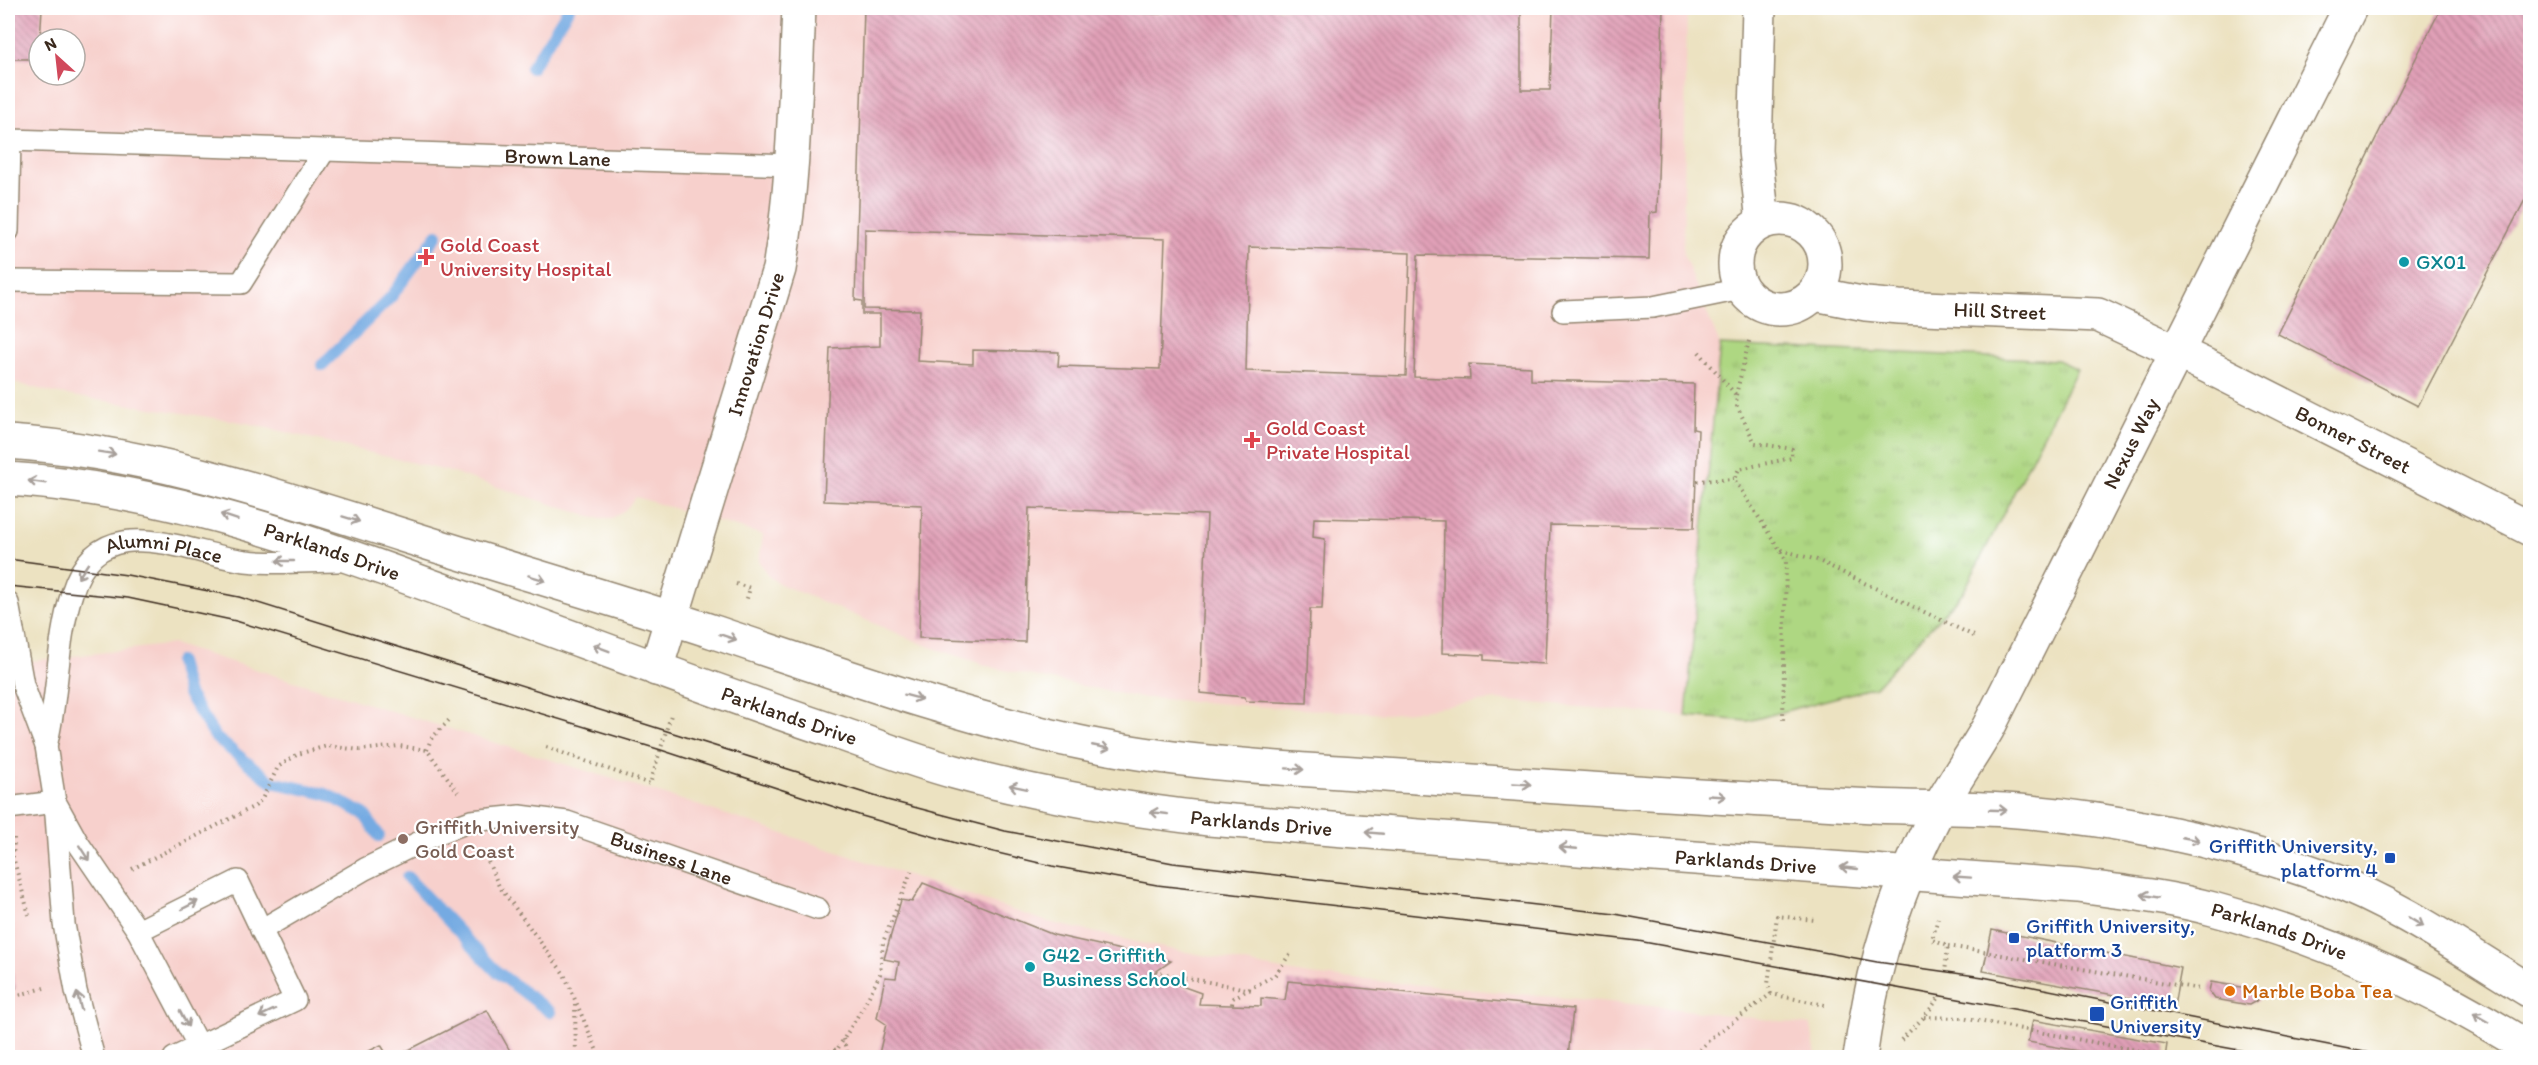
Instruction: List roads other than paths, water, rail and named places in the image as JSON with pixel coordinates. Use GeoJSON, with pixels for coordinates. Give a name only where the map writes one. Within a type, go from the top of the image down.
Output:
{"type":"FeatureCollection","features":[{"type":"Feature","properties":{"kind":"street","name":"Innovation Drive"},"geometry":{"type":"LineString","coordinates":[[656,669],[779,269],[786,227],[791,165],[799,8]]}},
{"type":"Feature","properties":{"kind":"street"},"geometry":{"type":"LineString","coordinates":[[1760,8],[1755,151],[1763,222]]}},
{"type":"Feature","properties":{"kind":"street","name":"Nexus Way"},"geometry":{"type":"LineString","coordinates":[[1860,1058],[1877,962],[1888,924],[1907,874],[1940,808],[1988,728],[2350,8]]}},
{"type":"Feature","properties":{"kind":"street"},"geometry":{"type":"LineString","coordinates":[[1779,219],[1796,221],[1810,229],[1820,241],[1826,267],[1815,294],[1803,304],[1787,309],[1766,308],[1752,301],[1741,289],[1736,277],[1734,261],[1738,246],[1747,233],[1763,222],[1779,219]]}},
{"type":"Feature","properties":{"kind":"street","name":"Hill Street"},"geometry":{"type":"LineString","coordinates":[[1815,294],[1866,304],[1899,307],[2098,315],[2177,351]]}},
{"type":"Feature","properties":{"kind":"street","name":"Bonner Street"},"geometry":{"type":"LineString","coordinates":[[2177,351],[2530,529]]}},
{"type":"Feature","properties":{"kind":"street","name":"Parklands Drive"},"geometry":{"type":"LineString","coordinates":[[8,442],[116,454],[256,488],[672,618],[874,686],[1071,740],[1148,756],[1211,763],[1452,780],[2006,810],[2147,830],[2208,842],[2320,875],[2396,910],[2530,991]]}},
{"type":"Feature","properties":{"kind":"street","name":"Parklands Drive"},"geometry":{"type":"LineString","coordinates":[[8,479],[88,489],[212,512],[364,561],[736,699],[953,772],[1140,811],[1328,829],[2078,885],[2212,909],[2278,929],[2405,978],[2456,1004],[2530,1049]]}},
{"type":"Feature","properties":{"kind":"lane","name":"Brown Lane"},"geometry":{"type":"LineString","coordinates":[[8,231],[10,140],[791,165]]}},
{"type":"Feature","properties":{"kind":"lane"},"geometry":{"type":"LineString","coordinates":[[8,281],[241,283],[324,151]]}},
{"type":"Feature","properties":{"kind":"lane"},"geometry":{"type":"LineString","coordinates":[[1563,311],[1653,307],[1741,289]]}},
{"type":"Feature","properties":{"kind":"lane","name":"Alumni Place"},"geometry":{"type":"LineString","coordinates":[[46,746],[55,711],[66,618],[72,592],[84,568],[94,556],[106,548],[140,540],[174,543],[246,561],[364,561]]}},
{"type":"Feature","properties":{"kind":"lane","name":"Alumni Place"},"geometry":{"type":"LineString","coordinates":[[8,603],[23,685],[46,746],[55,802],[64,924],[76,991],[94,1058]]}},
{"type":"Feature","properties":{"kind":"lane"},"geometry":{"type":"LineString","coordinates":[[8,808],[55,802],[78,843],[138,931],[198,1045]]}},
{"type":"Feature","properties":{"kind":"lane","name":"Business Lane"},"geometry":{"type":"LineString","coordinates":[[261,930],[364,869],[435,834],[471,822],[520,816],[567,822],[818,909]]}},
{"type":"Feature","properties":{"kind":"lane"},"geometry":{"type":"LineString","coordinates":[[138,931],[238,881],[295,1000],[174,1058]]}},
{"type":"Feature","properties":{"kind":"waterway"},"geometry":{"type":"LineString","coordinates":[[531,68],[569,8]]}},
{"type":"Feature","properties":{"kind":"waterway"},"geometry":{"type":"LineString","coordinates":[[322,365],[391,297],[437,235]]}},
{"type":"Feature","properties":{"kind":"waterway"},"geometry":{"type":"LineString","coordinates":[[179,662],[188,694],[216,738],[272,782],[326,794],[364,814],[379,836]]}},
{"type":"Feature","properties":{"kind":"waterway"},"geometry":{"type":"LineString","coordinates":[[407,877],[496,971],[550,1012]]}},
{"type":"Feature","properties":{"kind":"tram line"},"geometry":{"type":"LineString","coordinates":[[8,559],[127,575],[239,597],[887,800],[1005,831],[1173,863],[1615,914],[1877,962],[1983,977],[2395,1058]]}},
{"type":"Feature","properties":{"kind":"tram line"},"geometry":{"type":"LineString","coordinates":[[8,586],[128,598],[236,621],[661,750],[862,816],[956,843],[1052,866],[1157,885],[1638,941],[2283,1058]]}},
{"type":"Feature","properties":{"kind":"place","name":"Gold Coast University Hospital"},"geometry":{"type":"Point","coordinates":[426,257]}},
{"type":"Feature","properties":{"kind":"place","name":"GX01"},"geometry":{"type":"Point","coordinates":[2404,262]}},
{"type":"Feature","properties":{"kind":"place","name":"Gold Coast Private Hospital"},"geometry":{"type":"Point","coordinates":[1252,440]}},
{"type":"Feature","properties":{"kind":"place","name":"Griffith University Gold Coast"},"geometry":{"type":"Point","coordinates":[403,839]}},
{"type":"Feature","properties":{"kind":"place","name":"Griffith University, platform 4"},"geometry":{"type":"Point","coordinates":[2390,858]}},
{"type":"Feature","properties":{"kind":"place","name":"Griffith University, platform 3"},"geometry":{"type":"Point","coordinates":[2014,938]}},
{"type":"Feature","properties":{"kind":"place","name":"G42 - Griffith Business School"},"geometry":{"type":"Point","coordinates":[1030,967]}},
{"type":"Feature","properties":{"kind":"place","name":"Marble Boba Tea"},"geometry":{"type":"Point","coordinates":[2230,991]}},
{"type":"Feature","properties":{"kind":"place","name":"Griffith University"},"geometry":{"type":"Point","coordinates":[2097,1014]}}]}
